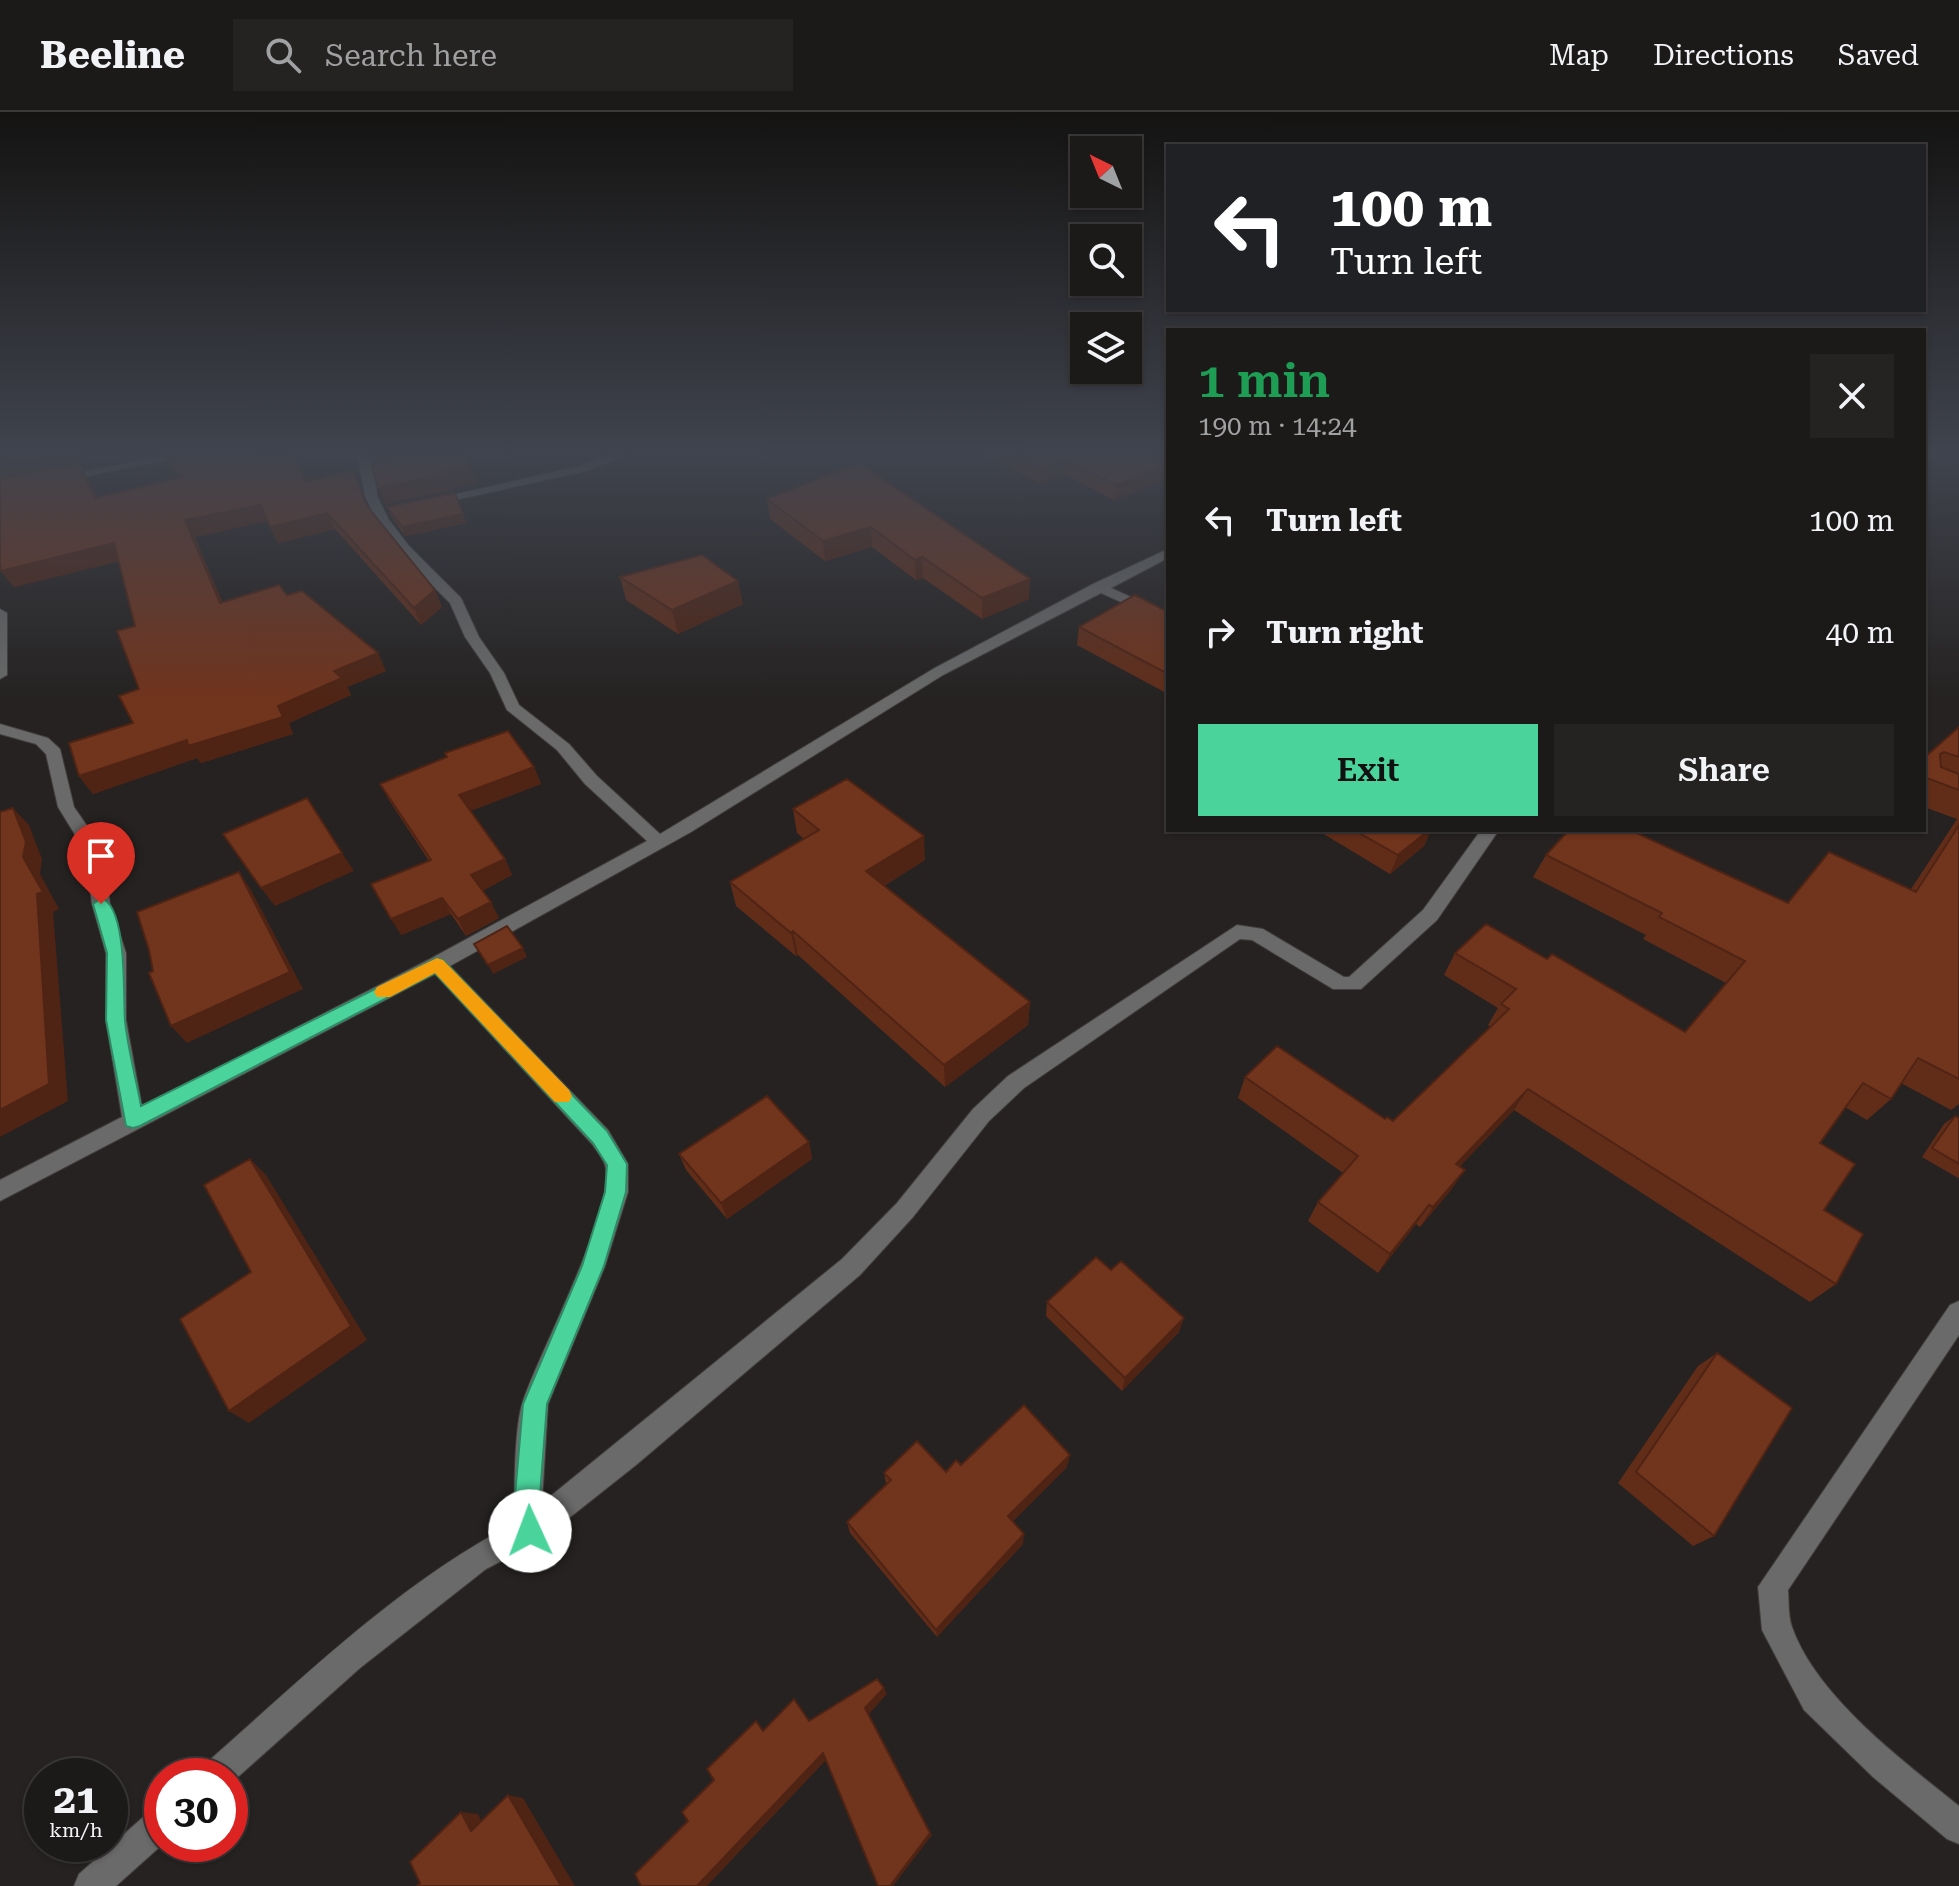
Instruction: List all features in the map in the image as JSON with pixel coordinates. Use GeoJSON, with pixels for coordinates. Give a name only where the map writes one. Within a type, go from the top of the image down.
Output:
{"type":"FeatureCollection","features":[{"type":"Feature","properties":{"kind":"street"},"geometry":{"type":"LineString","coordinates":[[398,536],[404,549],[456,601],[472,637],[497,673],[512,707],[563,747],[591,780],[658,842]]}},
{"type":"Feature","properties":{"kind":"street"},"geometry":{"type":"LineString","coordinates":[[0,1191],[437,964],[658,842],[938,672],[1166,554]]}},
{"type":"Feature","properties":{"kind":"street"},"geometry":{"type":"LineString","coordinates":[[1098,587],[1166,618]]}},
{"type":"Feature","properties":{"kind":"street"},"geometry":{"type":"LineString","coordinates":[[0,613],[0,675]]}},
{"type":"Feature","properties":{"kind":"street"},"geometry":{"type":"LineString","coordinates":[[0,729],[42,741],[54,753],[66,807],[83,833],[97,873],[101,904],[116,953],[116,1020],[133,1120]]}},
{"type":"Feature","properties":{"kind":"street"},"geometry":{"type":"LineString","coordinates":[[235,1758],[349,1657],[476,1559],[530,1531],[851,1267],[905,1210],[981,1115],[1016,1082],[1237,932],[1256,934],[1340,984],[1354,984],[1430,915],[1489,832]]}},
{"type":"Feature","properties":{"kind":"street"},"geometry":{"type":"LineString","coordinates":[[437,964],[600,1137],[617,1164],[616,1192],[593,1266],[535,1404],[528,1495],[530,1531]]}},
{"type":"Feature","properties":{"kind":"street"},"geometry":{"type":"LineString","coordinates":[[1959,1313],[1773,1587],[1777,1630],[1815,1699],[1884,1766],[1959,1827]]}},
{"type":"Feature","properties":{"kind":"street"},"geometry":{"type":"LineString","coordinates":[[91,1886],[144,1839]]}},
{"type":"Feature","properties":{"kind":"building"},"geometry":{"type":"Polygon","coordinates":[[[0,536],[192,536],[220,603],[279,585],[287,595],[302,591],[378,653],[334,671],[342,678],[278,706],[283,717],[188,746],[187,740],[79,776],[69,743],[133,723],[119,696],[139,689],[117,631],[135,626],[114,543],[1,571],[0,536]]]}},
{"type":"Feature","properties":{"kind":"building"},"geometry":{"type":"Polygon","coordinates":[[[348,536],[391,536],[435,590],[414,608],[348,536]]]}},
{"type":"Feature","properties":{"kind":"building"},"geometry":{"type":"Polygon","coordinates":[[[816,536],[841,536],[823,541],[816,536]]]}},
{"type":"Feature","properties":{"kind":"building"},"geometry":{"type":"Polygon","coordinates":[[[883,536],[966,536],[1030,579],[982,598],[922,557],[915,560],[883,536]]]}},
{"type":"Feature","properties":{"kind":"building"},"geometry":{"type":"Polygon","coordinates":[[[702,555],[738,581],[672,610],[620,577],[702,555]]]}},
{"type":"Feature","properties":{"kind":"building"},"geometry":{"type":"Polygon","coordinates":[[[1135,595],[1166,611],[1166,673],[1079,627],[1135,595]]]}},
{"type":"Feature","properties":{"kind":"building"},"geometry":{"type":"Polygon","coordinates":[[[1959,727],[1959,757],[1944,752],[1940,754],[1941,767],[1959,774],[1959,790],[1926,778],[1926,756],[1959,727]]]}},
{"type":"Feature","properties":{"kind":"building"},"geometry":{"type":"Polygon","coordinates":[[[508,731],[534,767],[459,795],[505,859],[471,875],[491,902],[458,919],[442,898],[391,919],[371,884],[431,860],[380,784],[447,757],[445,753],[508,731]]]}},
{"type":"Feature","properties":{"kind":"building"},"geometry":{"type":"Polygon","coordinates":[[[847,779],[924,836],[866,871],[1030,1002],[944,1065],[793,931],[791,933],[730,882],[819,830],[793,809],[847,779]]]}},
{"type":"Feature","properties":{"kind":"building"},"geometry":{"type":"Polygon","coordinates":[[[307,798],[342,853],[261,888],[223,834],[307,798]]]}},
{"type":"Feature","properties":{"kind":"building"},"geometry":{"type":"Polygon","coordinates":[[[13,808],[26,842],[23,857],[43,892],[37,894],[49,1084],[0,1110],[0,812],[13,808]]]}},
{"type":"Feature","properties":{"kind":"building"},"geometry":{"type":"Polygon","coordinates":[[[1959,825],[1959,1079],[1918,1058],[1891,1099],[1863,1083],[1820,1143],[1855,1164],[1824,1210],[1863,1234],[1836,1284],[1528,1089],[1456,1164],[1465,1170],[1433,1207],[1429,1205],[1390,1254],[1318,1202],[1358,1156],[1245,1077],[1277,1046],[1385,1119],[1387,1117],[1393,1121],[1509,1009],[1501,1004],[1516,989],[1455,953],[1486,924],[1547,959],[1552,954],[1685,1032],[1745,961],[1659,917],[1662,913],[1546,855],[1567,832],[1634,832],[1788,903],[1829,852],[1916,892],[1959,825]]]}},
{"type":"Feature","properties":{"kind":"building"},"geometry":{"type":"Polygon","coordinates":[[[1358,832],[1427,832],[1398,855],[1358,832]]]}},
{"type":"Feature","properties":{"kind":"building"},"geometry":{"type":"Polygon","coordinates":[[[239,872],[290,972],[171,1026],[149,973],[153,971],[149,950],[137,912],[239,872]]]}},
{"type":"Feature","properties":{"kind":"building"},"geometry":{"type":"Polygon","coordinates":[[[507,926],[523,948],[488,965],[474,944],[507,926]]]}},
{"type":"Feature","properties":{"kind":"building"},"geometry":{"type":"Polygon","coordinates":[[[767,1096],[809,1142],[721,1203],[679,1154],[767,1096]]]}},
{"type":"Feature","properties":{"kind":"building"},"geometry":{"type":"Polygon","coordinates":[[[1955,1116],[1959,1118],[1959,1164],[1932,1148],[1955,1116]]]}},
{"type":"Feature","properties":{"kind":"building"},"geometry":{"type":"Polygon","coordinates":[[[250,1159],[351,1326],[229,1411],[180,1319],[251,1272],[204,1185],[250,1159]]]}},
{"type":"Feature","properties":{"kind":"building"},"geometry":{"type":"Polygon","coordinates":[[[1096,1257],[1111,1270],[1121,1261],[1184,1318],[1125,1378],[1047,1302],[1096,1257]]]}},
{"type":"Feature","properties":{"kind":"building"},"geometry":{"type":"Polygon","coordinates":[[[1717,1353],[1792,1408],[1714,1536],[1636,1472],[1717,1353]]]}},
{"type":"Feature","properties":{"kind":"building"},"geometry":{"type":"Polygon","coordinates":[[[1024,1405],[1070,1455],[1008,1516],[1024,1534],[936,1630],[847,1522],[891,1480],[884,1473],[917,1441],[946,1472],[956,1460],[961,1465],[1024,1405]]]}},
{"type":"Feature","properties":{"kind":"building"},"geometry":{"type":"Polygon","coordinates":[[[877,1679],[884,1688],[865,1708],[930,1833],[890,1886],[878,1886],[823,1753],[697,1886],[641,1886],[635,1874],[688,1821],[682,1812],[714,1780],[707,1769],[756,1721],[763,1731],[794,1699],[809,1721],[877,1679]]]}},
{"type":"Feature","properties":{"kind":"building"},"geometry":{"type":"Polygon","coordinates":[[[508,1795],[561,1886],[417,1886],[420,1883],[410,1862],[461,1812],[471,1831],[508,1795]]]}},
{"type":"Feature","properties":{"kind":"slow traffic"},"geometry":{"type":"LineString","coordinates":[[383,992],[437,964],[562,1096]]}},
{"type":"Feature","properties":{"kind":"route"},"geometry":{"type":"LineString","coordinates":[[101,904],[116,953],[116,1020],[133,1120],[437,964],[600,1137],[617,1164],[616,1192],[593,1266],[535,1404],[528,1495],[530,1531]]}}]}
